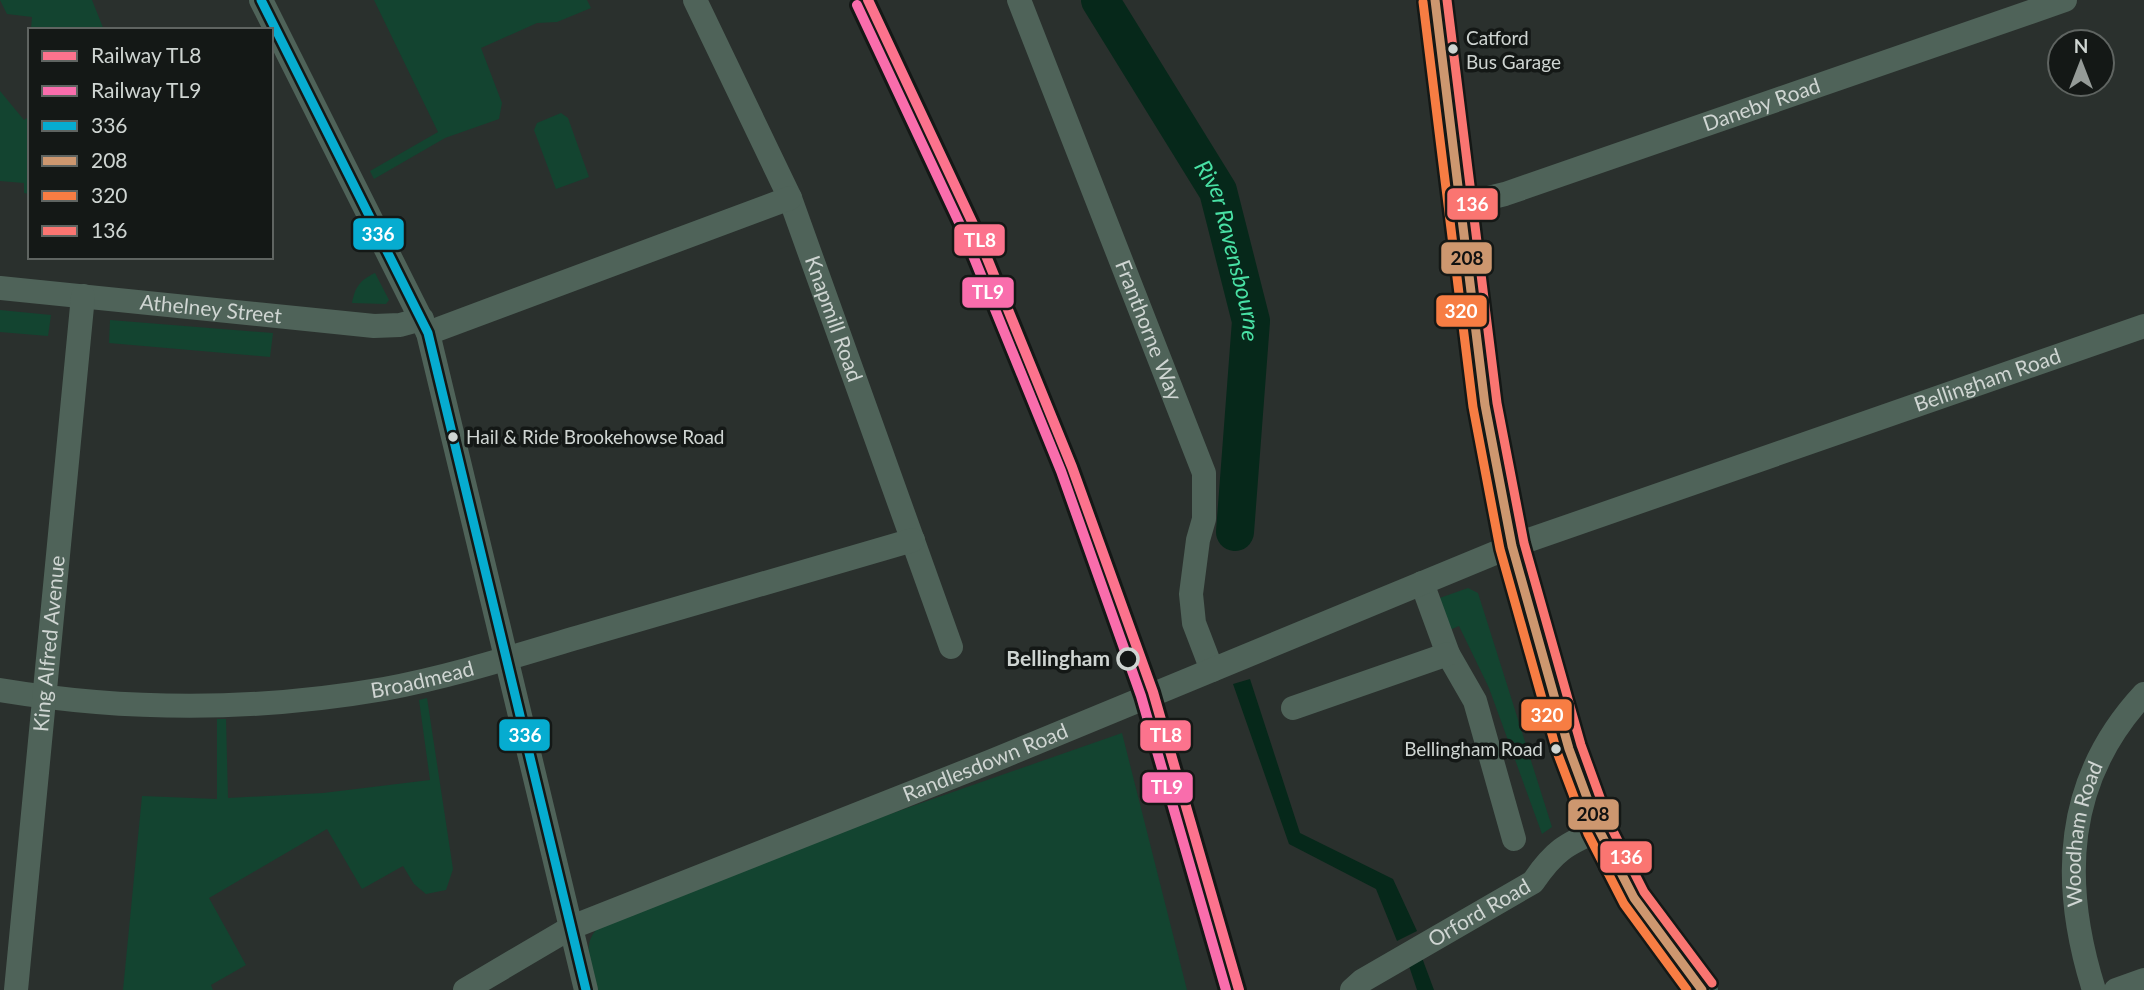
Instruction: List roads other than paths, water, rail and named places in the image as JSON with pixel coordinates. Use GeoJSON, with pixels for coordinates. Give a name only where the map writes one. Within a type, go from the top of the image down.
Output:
{"type":"FeatureCollection","features":[{"type":"Feature","properties":{"kind":"main road"},"geometry":{"type":"LineString","coordinates":[[1435,0],[1485,405],[1512,546],[1569,749],[1599,830],[1634,898],[1702,990]]}},
{"type":"Feature","properties":{"kind":"street"},"geometry":{"type":"LineString","coordinates":[[261,0],[425,326],[508,657],[586,990]]}},
{"type":"Feature","properties":{"kind":"street","name":"Knapmill Road"},"geometry":{"type":"LineString","coordinates":[[695,0],[790,198],[951,647]]}},
{"type":"Feature","properties":{"kind":"street","name":"Franthorne Way"},"geometry":{"type":"LineString","coordinates":[[1019,0],[1204,473],[1204,519],[1191,594],[1194,623],[1212,670]]}},
{"type":"Feature","properties":{"kind":"street","name":"Daneby Road"},"geometry":{"type":"LineString","coordinates":[[1460,205],[1505,194],[2065,0]]}},
{"type":"Feature","properties":{"kind":"street","name":"Athelney Street"},"geometry":{"type":"LineString","coordinates":[[0,288],[374,326],[425,326],[790,198]]}},
{"type":"Feature","properties":{"kind":"street","name":"King Alfred Avenue"},"geometry":{"type":"LineString","coordinates":[[16,990],[83,296]]}},
{"type":"Feature","properties":{"kind":"street","name":"Bellingham Road"},"geometry":{"type":"LineString","coordinates":[[1512,546],[2144,326]]}},
{"type":"Feature","properties":{"kind":"street","name":"Broadmead"},"geometry":{"type":"LineString","coordinates":[[0,690],[44,697],[159,706],[291,701],[383,689],[508,657],[913,540]]}},
{"type":"Feature","properties":{"kind":"street","name":"Randlesdown Road"},"geometry":{"type":"LineString","coordinates":[[465,990],[572,927],[1126,707],[1512,546]]}},
{"type":"Feature","properties":{"kind":"street"},"geometry":{"type":"LineString","coordinates":[[1422,583],[1448,654],[1475,701],[1514,839]]}},
{"type":"Feature","properties":{"kind":"street"},"geometry":{"type":"LineString","coordinates":[[1293,708],[1448,654]]}},
{"type":"Feature","properties":{"kind":"street","name":"Woodham Road"},"geometry":{"type":"LineString","coordinates":[[2094,990],[2075,896],[2075,830],[2096,759],[2144,694]]}},
{"type":"Feature","properties":{"kind":"street","name":"Orford Road"},"geometry":{"type":"LineString","coordinates":[[1352,990],[1362,981],[1533,882],[1548,860],[1563,846],[1599,830]]}},
{"type":"Feature","properties":{"kind":"street"},"geometry":{"type":"LineString","coordinates":[[2116,990],[2144,980]]}},
{"type":"Feature","properties":{"kind":"waterway","name":"River Ravensbourne"},"geometry":{"type":"LineString","coordinates":[[1100,0],[1218,191],[1251,321],[1235,532]]}},
{"type":"Feature","properties":{"kind":"rail line","name":"TL8"},"geometry":{"type":"LineString","coordinates":[[868,0],[974,226],[1072,467],[1153,692],[1239,990]]}},
{"type":"Feature","properties":{"kind":"rail line","name":"TL9"},"geometry":{"type":"LineString","coordinates":[[857,5],[963,231],[1061,471],[1141,696],[1226,990]]}},
{"type":"Feature","properties":{"kind":"place","name":"Catford Bus Garage"},"geometry":{"type":"Point","coordinates":[1453,49]}},
{"type":"Feature","properties":{"kind":"place","name":"Hail & Ride Brookehowse Road"},"geometry":{"type":"Point","coordinates":[453,437]}},
{"type":"Feature","properties":{"kind":"place","name":"Bellingham"},"geometry":{"type":"Point","coordinates":[1128,659]}},
{"type":"Feature","properties":{"kind":"place","name":"Bellingham Road"},"geometry":{"type":"Point","coordinates":[1556,749]}}]}
